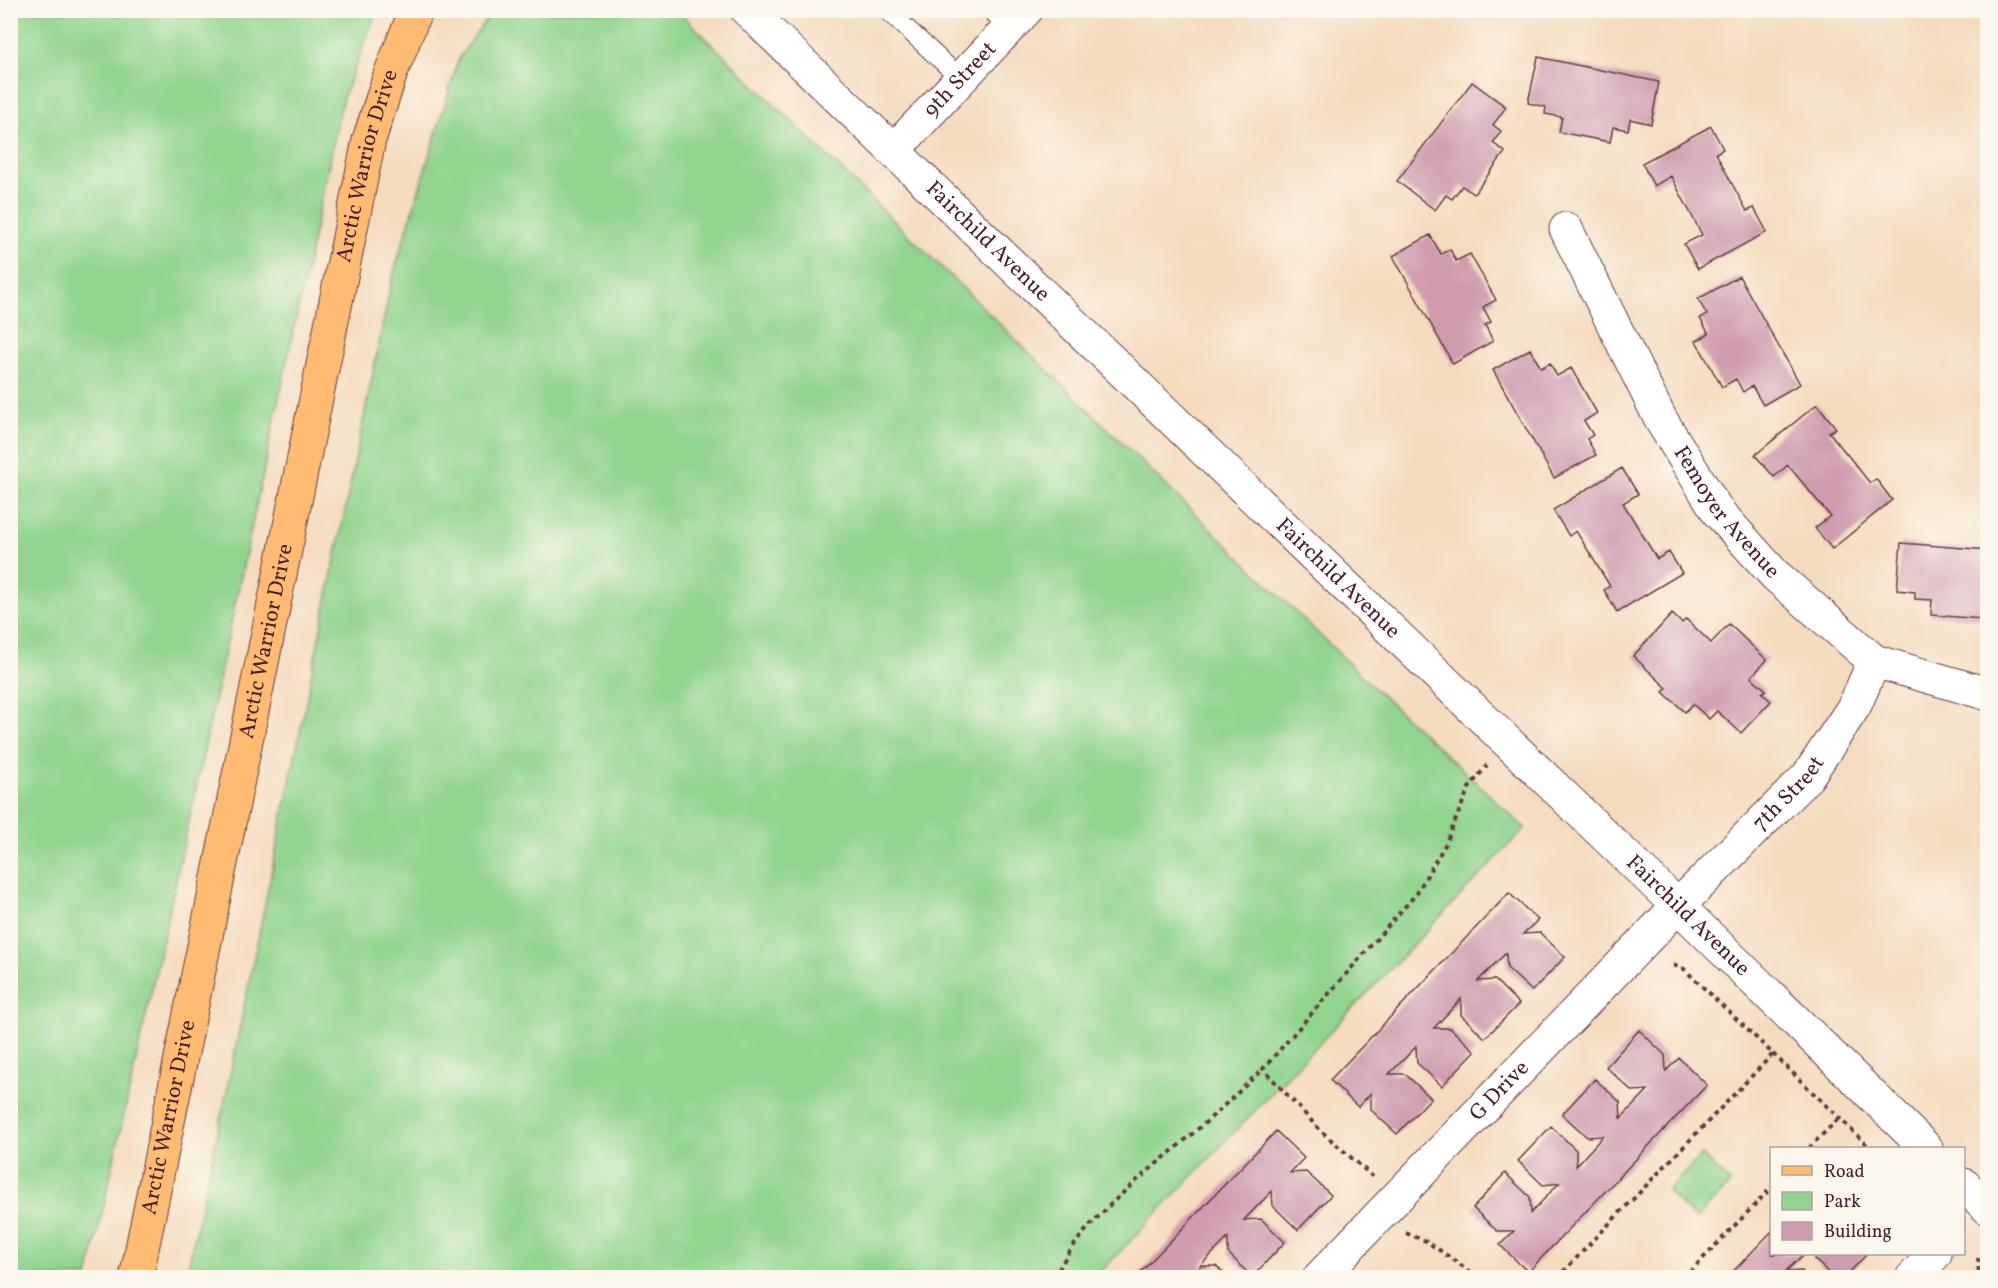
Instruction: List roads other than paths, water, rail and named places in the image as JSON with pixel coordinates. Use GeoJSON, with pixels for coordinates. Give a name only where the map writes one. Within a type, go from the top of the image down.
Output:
{"type":"FeatureCollection","features":[{"type":"Feature","properties":{"kind":"main road","name":"Arctic Warrior Drive"},"geometry":{"type":"LineString","coordinates":[[136,1278],[369,140],[391,72],[416,10]]}},
{"type":"Feature","properties":{"kind":"street","name":"Fairchild Avenue"},"geometry":{"type":"LineString","coordinates":[[747,10],[1678,906],[1924,1147]]}},
{"type":"Feature","properties":{"kind":"street","name":"9th Street"},"geometry":{"type":"LineString","coordinates":[[893,151],[961,79],[1008,16]]}},
{"type":"Feature","properties":{"kind":"street","name":"Femoyer Avenue"},"geometry":{"type":"LineString","coordinates":[[1566,228],[1661,420],[1718,512],[1775,575],[1874,661],[1988,694]]}},
{"type":"Feature","properties":{"kind":"street","name":"7th Street"},"geometry":{"type":"LineString","coordinates":[[1678,906],[1808,776],[1855,705],[1874,661]]}},
{"type":"Feature","properties":{"kind":"street","name":"G Drive"},"geometry":{"type":"LineString","coordinates":[[1319,1278],[1678,906]]}},
{"type":"Feature","properties":{"kind":"street"},"geometry":{"type":"LineString","coordinates":[[1912,1278],[1934,1255]]}},
{"type":"Feature","properties":{"kind":"lane"},"geometry":{"type":"LineString","coordinates":[[887,10],[961,79]]}}]}
